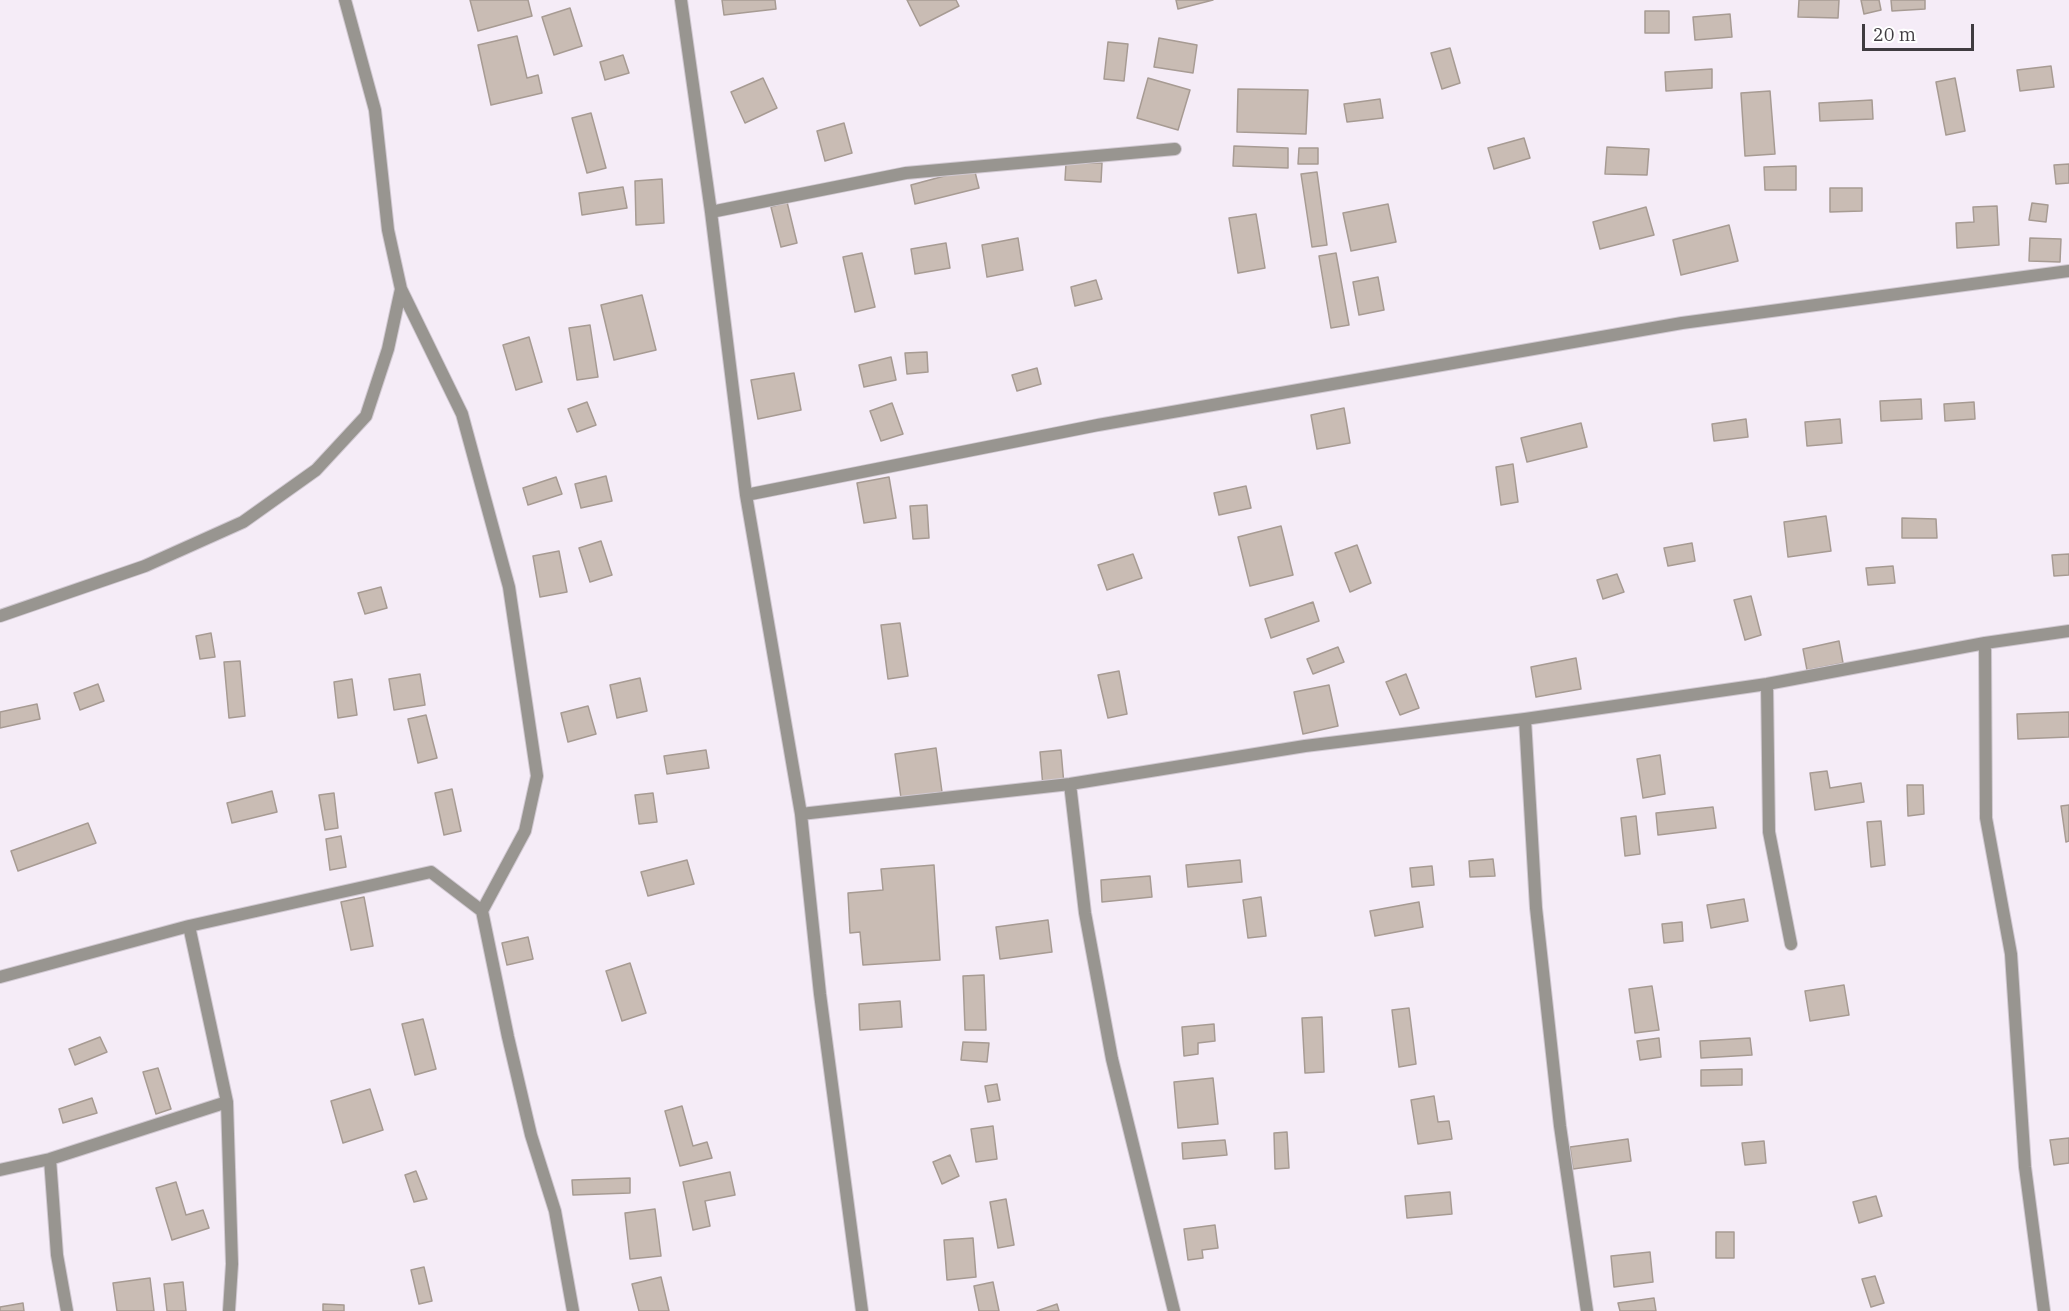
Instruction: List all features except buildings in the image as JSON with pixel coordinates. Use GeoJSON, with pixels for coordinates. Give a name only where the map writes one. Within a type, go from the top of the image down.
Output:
{"type":"FeatureCollection","features":[{"type":"Feature","properties":{"kind":"street"},"geometry":{"type":"LineString","coordinates":[[345,0],[375,110],[388,230],[401,289],[462,414],[509,587],[537,776],[525,831],[482,911],[510,1048],[531,1135],[555,1211],[573,1311]]}},
{"type":"Feature","properties":{"kind":"street"},"geometry":{"type":"LineString","coordinates":[[681,0],[711,212],[746,495],[801,814],[819,994],[862,1311]]}},
{"type":"Feature","properties":{"kind":"street"},"geometry":{"type":"LineString","coordinates":[[711,212],[906,173],[1175,149]]}},
{"type":"Feature","properties":{"kind":"street"},"geometry":{"type":"LineString","coordinates":[[746,495],[1098,425],[1682,323],[2069,271]]}},
{"type":"Feature","properties":{"kind":"street"},"geometry":{"type":"LineString","coordinates":[[0,616],[145,566],[243,522],[316,470],[366,416],[388,350],[401,289]]}},
{"type":"Feature","properties":{"kind":"street"},"geometry":{"type":"LineString","coordinates":[[801,814],[1070,784],[1305,746],[1525,719],[1767,684],[1985,643],[2069,631]]}},
{"type":"Feature","properties":{"kind":"street"},"geometry":{"type":"LineString","coordinates":[[1985,643],[1986,818],[2011,954],[2025,1167],[2044,1311]]}},
{"type":"Feature","properties":{"kind":"street"},"geometry":{"type":"LineString","coordinates":[[1767,684],[1769,832],[1791,944]]}},
{"type":"Feature","properties":{"kind":"street"},"geometry":{"type":"LineString","coordinates":[[1525,719],[1536,908],[1560,1126],[1587,1311]]}},
{"type":"Feature","properties":{"kind":"street"},"geometry":{"type":"LineString","coordinates":[[1070,784],[1085,913],[1112,1059],[1174,1311]]}},
{"type":"Feature","properties":{"kind":"street"},"geometry":{"type":"LineString","coordinates":[[0,977],[189,926],[431,872],[482,911]]}},
{"type":"Feature","properties":{"kind":"street"},"geometry":{"type":"LineString","coordinates":[[189,926],[227,1102],[232,1264],[229,1311]]}},
{"type":"Feature","properties":{"kind":"street"},"geometry":{"type":"LineString","coordinates":[[0,1170],[50,1159],[227,1102]]}},
{"type":"Feature","properties":{"kind":"street"},"geometry":{"type":"LineString","coordinates":[[50,1159],[57,1254],[67,1311]]}}]}
